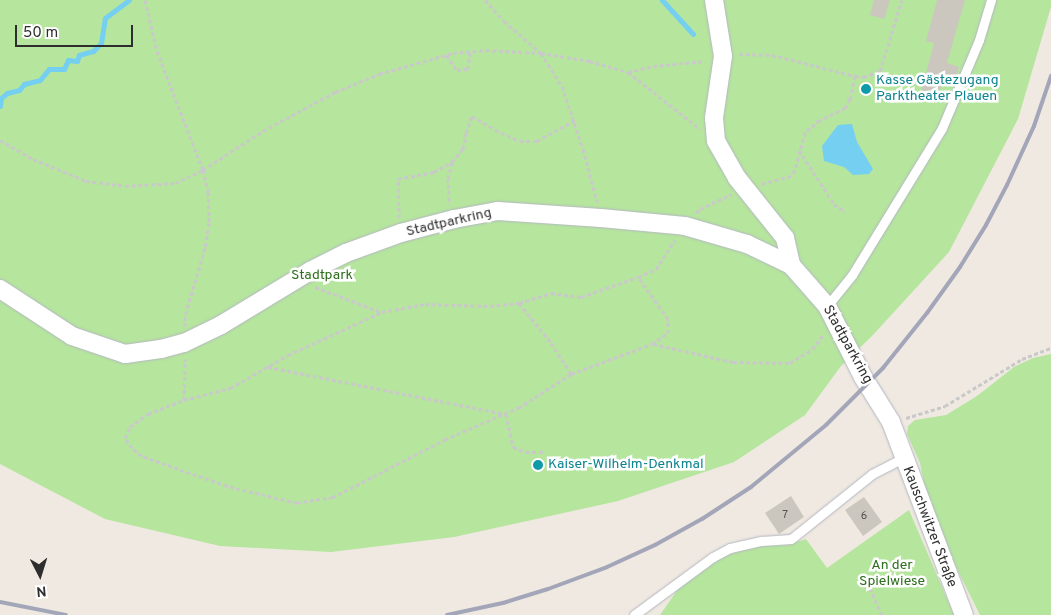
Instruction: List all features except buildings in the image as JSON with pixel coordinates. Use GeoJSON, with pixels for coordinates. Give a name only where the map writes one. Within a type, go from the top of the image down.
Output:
{"type":"FeatureCollection","features":[{"type":"Feature","properties":{"kind":"street"},"geometry":{"type":"LineString","coordinates":[[714,0],[723,56],[714,118],[716,141],[738,178],[785,238],[791,265]]}},
{"type":"Feature","properties":{"kind":"street","name":"Stadtparkring"},"geometry":{"type":"LineString","coordinates":[[0,289],[72,336],[125,354],[161,349],[184,343],[221,325],[296,279],[346,253],[401,233],[454,219],[498,212],[601,218],[685,226],[747,244],[791,265],[831,313],[863,377],[894,430]]}},
{"type":"Feature","properties":{"kind":"street","name":"Kauschwitzer Straße"},"geometry":{"type":"LineString","coordinates":[[894,430],[964,615]]}},
{"type":"Feature","properties":{"kind":"lane"},"geometry":{"type":"LineString","coordinates":[[831,313],[852,275],[942,128],[979,40],[992,0]]}},
{"type":"Feature","properties":{"kind":"lane"},"geometry":{"type":"LineString","coordinates":[[634,615],[713,557],[730,548],[761,541],[791,539],[872,474],[903,458]]}},
{"type":"Feature","properties":{"kind":"path"},"geometry":{"type":"LineString","coordinates":[[486,0],[504,21],[541,54],[562,86],[575,120],[601,218]]}},
{"type":"Feature","properties":{"kind":"path"},"geometry":{"type":"LineString","coordinates":[[628,72],[653,66],[712,61],[723,56],[745,54],[772,55],[863,77],[880,71],[902,0]]}},
{"type":"Feature","properties":{"kind":"path"},"geometry":{"type":"LineString","coordinates":[[145,1],[158,51],[203,170],[208,192],[209,223],[205,248],[185,316],[184,400]]}},
{"type":"Feature","properties":{"kind":"path"},"geometry":{"type":"LineString","coordinates":[[0,140],[33,159],[86,181],[125,186],[175,183],[203,170],[263,131],[335,92],[378,74],[446,55],[486,50],[541,54],[589,61],[628,72],[716,141]]}},
{"type":"Feature","properties":{"kind":"path"},"geometry":{"type":"LineString","coordinates":[[446,55],[457,70],[468,69],[470,52]]}},
{"type":"Feature","properties":{"kind":"path"},"geometry":{"type":"LineString","coordinates":[[638,277],[668,319],[668,333],[652,344],[571,374],[506,414],[446,440],[333,497],[297,502],[227,486],[158,462],[132,448],[125,438],[130,427],[148,414],[184,400],[230,388],[288,355],[382,312],[425,304],[490,306],[519,303],[552,293],[581,297],[656,270],[685,226],[700,208],[748,189],[791,176],[796,170],[799,150],[805,132],[820,120],[845,108],[855,76]]}},
{"type":"Feature","properties":{"kind":"path"},"geometry":{"type":"LineString","coordinates":[[401,233],[398,179],[434,172],[452,162],[463,150],[472,116],[495,130],[520,141],[537,142],[575,120]]}},
{"type":"Feature","properties":{"kind":"path"},"geometry":{"type":"LineString","coordinates":[[799,150],[834,204],[846,212]]}},
{"type":"Feature","properties":{"kind":"path"},"geometry":{"type":"LineString","coordinates":[[452,162],[448,178],[448,200],[454,219]]}},
{"type":"Feature","properties":{"kind":"path"},"geometry":{"type":"LineString","coordinates":[[296,279],[382,312]]}},
{"type":"Feature","properties":{"kind":"path"},"geometry":{"type":"LineString","coordinates":[[519,303],[551,343],[571,374]]}},
{"type":"Feature","properties":{"kind":"path"},"geometry":{"type":"LineString","coordinates":[[652,344],[733,362],[790,363],[812,349],[831,313]]}},
{"type":"Feature","properties":{"kind":"path"},"geometry":{"type":"LineString","coordinates":[[894,430],[944,406],[1022,359],[1051,348]]}},
{"type":"Feature","properties":{"kind":"path"},"geometry":{"type":"LineString","coordinates":[[267,367],[506,414]]}},
{"type":"Feature","properties":{"kind":"path"},"geometry":{"type":"LineString","coordinates":[[506,414],[513,447],[526,452],[544,452]]}},
{"type":"Feature","properties":{"kind":"path"},"geometry":{"type":"LineString","coordinates":[[866,582],[882,615]]}},
{"type":"Feature","properties":{"kind":"green space","name":"Stadtpark"},"geometry":{"type":"Polygon","coordinates":[[[0,0],[1051,0],[1051,7],[1018,119],[949,252],[872,336],[841,366],[805,415],[734,462],[618,501],[454,537],[331,552],[220,546],[105,519],[0,464],[0,0]]]}},
{"type":"Feature","properties":{"kind":"green space"},"geometry":{"type":"Polygon","coordinates":[[[1051,354],[1051,615],[980,615],[931,517],[920,463],[907,434],[908,426],[915,420],[946,415],[977,396],[1014,367],[1033,358],[1051,354]]]}},
{"type":"Feature","properties":{"kind":"green space","name":"An der Spielwiese"},"geometry":{"type":"Polygon","coordinates":[[[909,510],[954,615],[660,615],[678,589],[719,558],[751,546],[787,545],[806,539],[827,568],[909,510]]]}},
{"type":"Feature","properties":{"kind":"water"},"geometry":{"type":"Polygon","coordinates":[[[852,124],[857,142],[873,169],[869,174],[853,175],[844,167],[824,161],[822,146],[838,125],[852,124]]]}},
{"type":"Feature","properties":{"kind":"waterway"},"geometry":{"type":"LineString","coordinates":[[0,106],[1,98],[7,93],[19,90],[24,84],[40,80],[49,69],[64,69],[68,60],[77,61],[79,55],[93,51],[101,43],[105,18],[129,0]]}},
{"type":"Feature","properties":{"kind":"waterway"},"geometry":{"type":"LineString","coordinates":[[662,0],[693,34]]}},
{"type":"Feature","properties":{"kind":"railway"},"geometry":{"type":"LineString","coordinates":[[447,615],[503,603],[548,589],[607,567],[655,545],[702,519],[751,487],[826,425],[883,368],[927,313],[960,267],[986,225],[1007,185],[1034,126],[1051,76]]}},
{"type":"Feature","properties":{"kind":"railway"},"geometry":{"type":"LineString","coordinates":[[0,602],[66,615]]}},
{"type":"Feature","properties":{"kind":"place","name":"Kasse Gästezugang Parktheater Plauen"},"geometry":{"type":"Point","coordinates":[866,89]}},
{"type":"Feature","properties":{"kind":"place","name":"Kaiser-Wilhelm-Denkmal"},"geometry":{"type":"Point","coordinates":[538,465]}}]}
